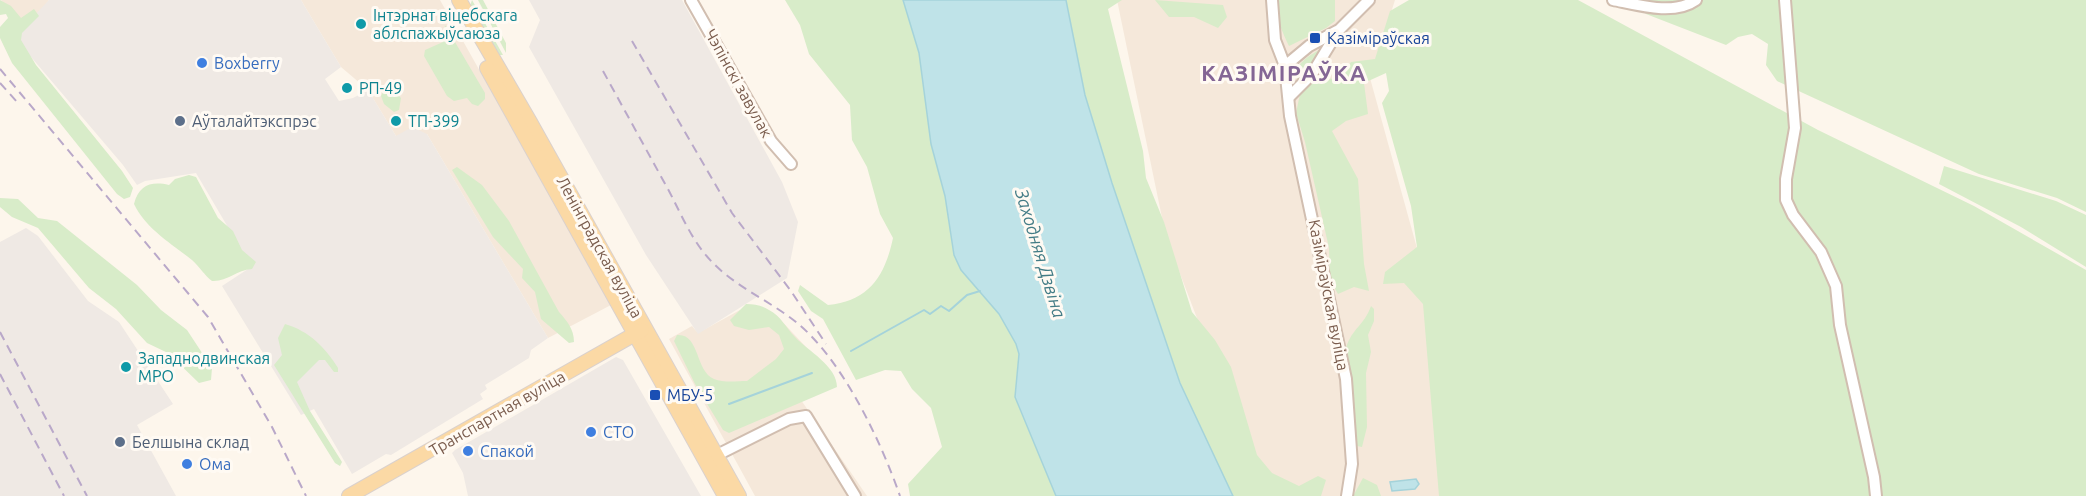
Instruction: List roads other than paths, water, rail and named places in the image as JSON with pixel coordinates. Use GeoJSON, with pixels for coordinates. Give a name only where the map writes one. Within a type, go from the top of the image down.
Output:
{"type":"FeatureCollection","features":[{"type":"Feature","properties":{"kind":"main road","name":"Ленінградская вуліца"},"geometry":{"type":"LineString","coordinates":[[457,2],[710,458],[725,496]]}},
{"type":"Feature","properties":{"kind":"main road","name":"Транспартная вуліца"},"geometry":{"type":"LineString","coordinates":[[349,496],[640,332]]}},
{"type":"Feature","properties":{"kind":"main road","name":"Ленінградская вуліца"},"geometry":{"type":"LineString","coordinates":[[710,458],[739,496]]}},
{"type":"Feature","properties":{"kind":"street","name":"Чэпінскі завулак"},"geometry":{"type":"LineString","coordinates":[[691,0],[771,141],[791,164]]}},
{"type":"Feature","properties":{"kind":"street","name":"Казіміраўская вуліца"},"geometry":{"type":"LineString","coordinates":[[1272,0],[1275,40],[1285,66],[1290,96],[1290,116],[1346,379],[1352,464],[1347,496]]}},
{"type":"Feature","properties":{"kind":"street"},"geometry":{"type":"LineString","coordinates":[[1290,96],[1312,74],[1338,31],[1369,0]]}},
{"type":"Feature","properties":{"kind":"street"},"geometry":{"type":"LineString","coordinates":[[1614,0],[1664,8],[1688,6],[1695,0]]}},
{"type":"Feature","properties":{"kind":"street"},"geometry":{"type":"LineString","coordinates":[[1785,0],[1795,128],[1786,179],[1786,200],[1793,215],[1821,252],[1836,286],[1840,325],[1874,477],[1876,496]]}},
{"type":"Feature","properties":{"kind":"street"},"geometry":{"type":"LineString","coordinates":[[1285,66],[1309,46],[1338,31]]}},
{"type":"Feature","properties":{"kind":"street"},"geometry":{"type":"LineString","coordinates":[[710,458],[789,419],[806,416],[855,496]]}},
{"type":"Feature","properties":{"kind":"water","name":"Заходняя Дзвіна"},"geometry":{"type":"Polygon","coordinates":[[[903,0],[1066,0],[1085,95],[1112,183],[1180,383],[1233,496],[1056,496],[1015,397],[1019,354],[1016,344],[999,314],[961,270],[954,255],[945,196],[931,144],[919,53],[903,0]]]}},
{"type":"Feature","properties":{"kind":"water"},"geometry":{"type":"Polygon","coordinates":[[[1416,479],[1419,484],[1415,489],[1392,491],[1390,482],[1416,479]]]}},
{"type":"Feature","properties":{"kind":"waterway"},"geometry":{"type":"LineString","coordinates":[[851,351],[924,310],[930,314],[941,306],[949,311],[967,295],[980,291]]}},
{"type":"Feature","properties":{"kind":"waterway"},"geometry":{"type":"LineString","coordinates":[[729,404],[812,373]]}},
{"type":"Feature","properties":{"kind":"railway"},"geometry":{"type":"LineString","coordinates":[[632,41],[732,213],[791,291],[826,344]]}},
{"type":"Feature","properties":{"kind":"railway"},"geometry":{"type":"LineString","coordinates":[[0,69],[208,317],[272,427],[306,496]]}},
{"type":"Feature","properties":{"kind":"railway"},"geometry":{"type":"LineString","coordinates":[[603,71],[690,232],[705,254],[737,283],[796,322],[829,357],[871,427],[900,496]]}},
{"type":"Feature","properties":{"kind":"railway"},"geometry":{"type":"LineString","coordinates":[[0,83],[18,103]]}},
{"type":"Feature","properties":{"kind":"railway"},"geometry":{"type":"LineString","coordinates":[[0,332],[87,496]]}},
{"type":"Feature","properties":{"kind":"railway"},"geometry":{"type":"LineString","coordinates":[[0,374],[64,496]]}},
{"type":"Feature","properties":{"kind":"place","name":"Інтэрнат віцебскага аблспажыўсаюза"},"geometry":{"type":"Point","coordinates":[361,24]}},
{"type":"Feature","properties":{"kind":"place","name":"Казіміраўская"},"geometry":{"type":"Point","coordinates":[1315,38]}},
{"type":"Feature","properties":{"kind":"place","name":"Boxberry"},"geometry":{"type":"Point","coordinates":[202,63]}},
{"type":"Feature","properties":{"kind":"place","name":"РП-49"},"geometry":{"type":"Point","coordinates":[347,88]}},
{"type":"Feature","properties":{"kind":"place","name":"Аўталайтэкспрэс"},"geometry":{"type":"Point","coordinates":[180,121]}},
{"type":"Feature","properties":{"kind":"place","name":"ТП-399"},"geometry":{"type":"Point","coordinates":[396,121]}},
{"type":"Feature","properties":{"kind":"place","name":"Западнодвинская МРО"},"geometry":{"type":"Point","coordinates":[126,367]}},
{"type":"Feature","properties":{"kind":"place","name":"МБУ-5"},"geometry":{"type":"Point","coordinates":[655,395]}},
{"type":"Feature","properties":{"kind":"place","name":"СТО"},"geometry":{"type":"Point","coordinates":[591,432]}},
{"type":"Feature","properties":{"kind":"place","name":"Белшына склад"},"geometry":{"type":"Point","coordinates":[120,442]}},
{"type":"Feature","properties":{"kind":"place","name":"Спакой"},"geometry":{"type":"Point","coordinates":[468,451]}},
{"type":"Feature","properties":{"kind":"place","name":"Ома"},"geometry":{"type":"Point","coordinates":[187,464]}},
{"type":"Feature","properties":{"kind":"district","name":"КАЗІМІРАЎКА"},"geometry":{"type":"Point","coordinates":[1284,72]}}]}
